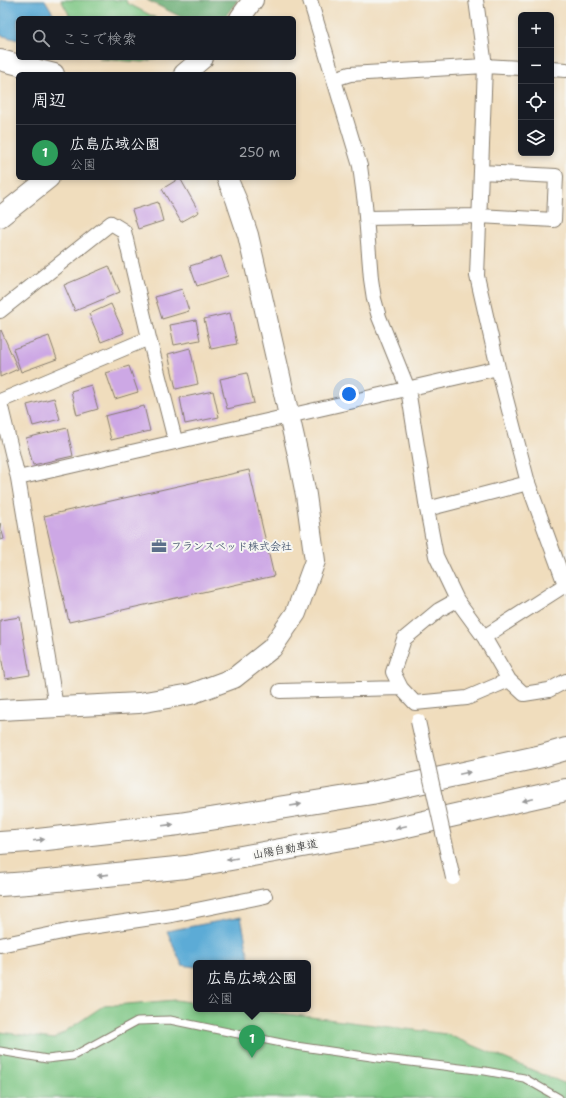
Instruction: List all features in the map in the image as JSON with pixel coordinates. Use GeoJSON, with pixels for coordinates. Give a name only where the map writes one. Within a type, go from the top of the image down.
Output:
{"type":"FeatureCollection","features":[{"type":"Feature","properties":{"kind":"highway"},"geometry":{"type":"LineString","coordinates":[[0,843],[179,824],[372,793],[542,756],[566,749]]}},
{"type":"Feature","properties":{"kind":"highway","name":"山陽自動車道"},"geometry":{"type":"LineString","coordinates":[[0,885],[186,867],[380,832],[566,790]]}},
{"type":"Feature","properties":{"kind":"street"},"geometry":{"type":"LineString","coordinates":[[241,16],[253,0]]}},
{"type":"Feature","properties":{"kind":"street"},"geometry":{"type":"LineString","coordinates":[[310,0],[360,166],[374,299],[379,317],[408,389],[436,556],[457,600],[484,637],[509,680],[524,694],[549,690],[566,681]]}},
{"type":"Feature","properties":{"kind":"street"},"geometry":{"type":"LineString","coordinates":[[476,0],[485,66],[476,276],[528,483],[565,586],[484,637]]}},
{"type":"Feature","properties":{"kind":"street"},"geometry":{"type":"LineString","coordinates":[[0,60],[46,72]]}},
{"type":"Feature","properties":{"kind":"street"},"geometry":{"type":"LineString","coordinates":[[186,72],[201,60]]}},
{"type":"Feature","properties":{"kind":"street"},"geometry":{"type":"LineString","coordinates":[[334,79],[350,74],[485,66],[518,68]]}},
{"type":"Feature","properties":{"kind":"street"},"geometry":{"type":"LineString","coordinates":[[554,69],[566,70]]}},
{"type":"Feature","properties":{"kind":"street"},"geometry":{"type":"LineString","coordinates":[[366,218],[479,216],[554,220],[556,176],[481,172]]}},
{"type":"Feature","properties":{"kind":"street"},"geometry":{"type":"LineString","coordinates":[[0,217],[46,180]]}},
{"type":"Feature","properties":{"kind":"street"},"geometry":{"type":"LineString","coordinates":[[0,710],[139,703],[191,694],[234,678],[272,648],[296,613],[314,561],[306,495],[248,236],[236,198],[228,180]]}},
{"type":"Feature","properties":{"kind":"street"},"geometry":{"type":"LineString","coordinates":[[0,311],[111,223],[124,231],[175,440]]}},
{"type":"Feature","properties":{"kind":"street"},"geometry":{"type":"LineString","coordinates":[[56,707],[18,478],[0,402],[149,338]]}},
{"type":"Feature","properties":{"kind":"street"},"geometry":{"type":"LineString","coordinates":[[18,478],[175,440],[289,416],[498,368]]}},
{"type":"Feature","properties":{"kind":"street"},"geometry":{"type":"LineString","coordinates":[[427,509],[528,483]]}},
{"type":"Feature","properties":{"kind":"street"},"geometry":{"type":"LineString","coordinates":[[454,883],[415,703],[401,688],[393,672],[404,639],[439,610],[457,600]]}},
{"type":"Feature","properties":{"kind":"street"},"geometry":{"type":"LineString","coordinates":[[415,703],[467,698],[509,680]]}},
{"type":"Feature","properties":{"kind":"street"},"geometry":{"type":"LineString","coordinates":[[280,691],[401,688]]}},
{"type":"Feature","properties":{"kind":"street"},"geometry":{"type":"LineString","coordinates":[[0,945],[77,929],[172,914],[265,896]]}},
{"type":"Feature","properties":{"kind":"lane"},"geometry":{"type":"LineString","coordinates":[[0,1052],[47,1059],[74,1056],[137,1021],[170,1020],[296,1046],[385,1059],[485,1071],[524,1078],[558,1098]]}},
{"type":"Feature","properties":{"kind":"green space"},"geometry":{"type":"Polygon","coordinates":[[[61,0],[126,0],[127,3],[152,16],[70,16],[61,0]]]}},
{"type":"Feature","properties":{"kind":"green space"},"geometry":{"type":"Polygon","coordinates":[[[147,0],[238,0],[226,16],[179,16],[147,0]]]}},
{"type":"Feature","properties":{"kind":"green space"},"geometry":{"type":"Polygon","coordinates":[[[114,60],[150,60],[143,62],[114,60]]]}},
{"type":"Feature","properties":{"kind":"green space"},"geometry":{"type":"Polygon","coordinates":[[[176,1000],[193,1003],[193,1012],[271,1012],[446,1034],[566,1084],[566,1098],[0,1098],[0,1032],[54,1039],[103,1006],[176,1000]]]}},
{"type":"Feature","properties":{"kind":"water"},"geometry":{"type":"Polygon","coordinates":[[[0,0],[45,0],[55,16],[16,16],[16,39],[0,35],[0,0]]]}},
{"type":"Feature","properties":{"kind":"water"},"geometry":{"type":"Polygon","coordinates":[[[241,917],[249,960],[193,960],[193,967],[182,965],[167,931],[241,917]]]}},
{"type":"Feature","properties":{"kind":"building"},"geometry":{"type":"Polygon","coordinates":[[[177,180],[181,180],[199,212],[181,222],[162,189],[177,180]]]}},
{"type":"Feature","properties":{"kind":"building"},"geometry":{"type":"Polygon","coordinates":[[[158,202],[163,221],[138,229],[132,210],[158,202]]]}},
{"type":"Feature","properties":{"kind":"building"},"geometry":{"type":"Polygon","coordinates":[[[221,256],[228,276],[197,286],[190,266],[221,256]]]}},
{"type":"Feature","properties":{"kind":"building"},"geometry":{"type":"Polygon","coordinates":[[[109,266],[120,292],[75,311],[64,285],[109,266]]]}},
{"type":"Feature","properties":{"kind":"building"},"geometry":{"type":"Polygon","coordinates":[[[182,289],[189,311],[162,319],[155,297],[182,289]]]}},
{"type":"Feature","properties":{"kind":"building"},"geometry":{"type":"Polygon","coordinates":[[[111,304],[124,333],[101,342],[89,314],[111,304]]]}},
{"type":"Feature","properties":{"kind":"building"},"geometry":{"type":"Polygon","coordinates":[[[230,313],[237,344],[211,349],[204,319],[230,313]]]}},
{"type":"Feature","properties":{"kind":"building"},"geometry":{"type":"Polygon","coordinates":[[[196,320],[200,340],[174,345],[170,325],[196,320]]]}},
{"type":"Feature","properties":{"kind":"building"},"geometry":{"type":"Polygon","coordinates":[[[1,330],[18,369],[0,377],[0,331],[1,330]]]}},
{"type":"Feature","properties":{"kind":"building"},"geometry":{"type":"Polygon","coordinates":[[[49,336],[57,359],[21,372],[13,349],[49,336]]]}},
{"type":"Feature","properties":{"kind":"building"},"geometry":{"type":"Polygon","coordinates":[[[190,348],[198,384],[176,389],[168,354],[190,348]]]}},
{"type":"Feature","properties":{"kind":"building"},"geometry":{"type":"Polygon","coordinates":[[[129,366],[138,392],[115,399],[106,373],[129,366]]]}},
{"type":"Feature","properties":{"kind":"building"},"geometry":{"type":"Polygon","coordinates":[[[247,373],[254,403],[227,409],[220,379],[247,373]]]}},
{"type":"Feature","properties":{"kind":"building"},"geometry":{"type":"Polygon","coordinates":[[[91,385],[98,409],[77,415],[71,391],[91,385]]]}},
{"type":"Feature","properties":{"kind":"building"},"geometry":{"type":"Polygon","coordinates":[[[213,391],[219,417],[185,424],[180,398],[213,391]]]}},
{"type":"Feature","properties":{"kind":"building"},"geometry":{"type":"Polygon","coordinates":[[[54,398],[60,419],[33,426],[27,405],[54,398]]]}},
{"type":"Feature","properties":{"kind":"building"},"geometry":{"type":"Polygon","coordinates":[[[144,406],[150,431],[111,440],[105,416],[144,406]]]}},
{"type":"Feature","properties":{"kind":"building"},"geometry":{"type":"Polygon","coordinates":[[[67,428],[73,456],[33,465],[26,438],[67,428]]]}},
{"type":"Feature","properties":{"kind":"building","name":"フランスベッド株式会社"},"geometry":{"type":"Polygon","coordinates":[[[249,470],[274,576],[69,622],[44,516],[249,470]]]}},
{"type":"Feature","properties":{"kind":"building"},"geometry":{"type":"Polygon","coordinates":[[[0,523],[4,539],[0,540],[0,523]]]}},
{"type":"Feature","properties":{"kind":"building"},"geometry":{"type":"Polygon","coordinates":[[[20,617],[30,675],[5,679],[0,650],[0,620],[20,617]]]}},
{"type":"Feature","properties":{"kind":"place","name":"フランスベッド株式会社"},"geometry":{"type":"Point","coordinates":[159,546]}},
{"type":"Feature","properties":{"kind":"place","name":"広島広域公園"},"geometry":{"type":"Point","coordinates":[252,1058]}}]}
